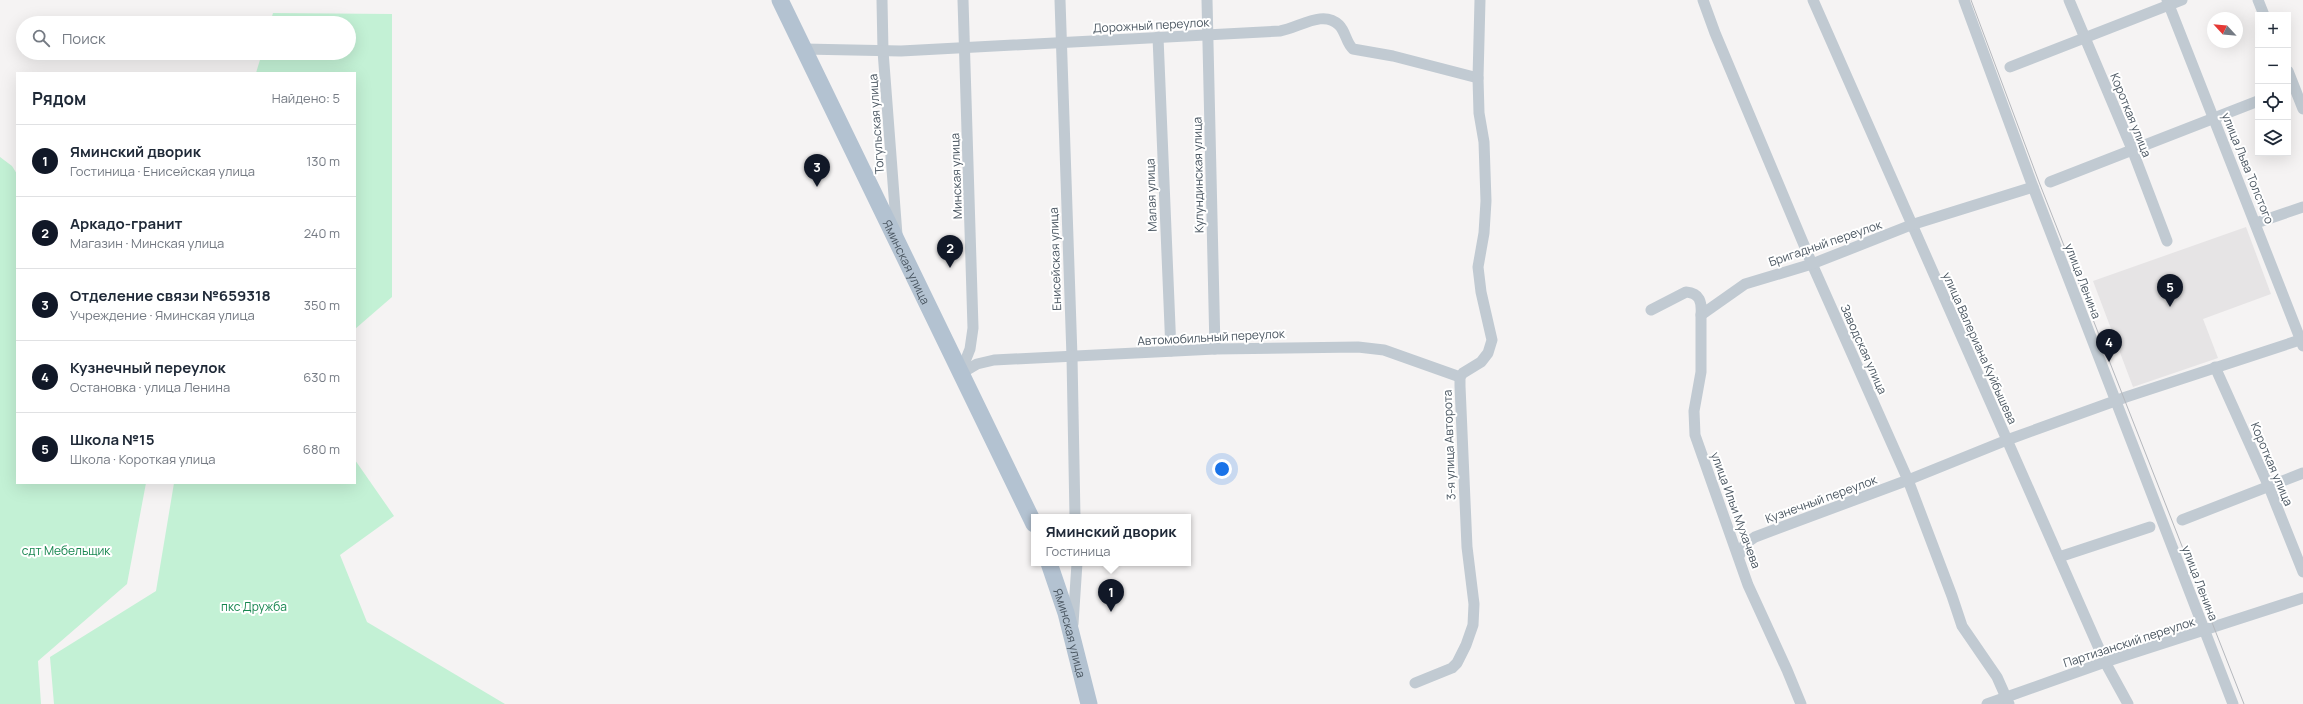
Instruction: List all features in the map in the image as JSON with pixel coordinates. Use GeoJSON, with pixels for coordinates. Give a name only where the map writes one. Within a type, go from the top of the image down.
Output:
{"type":"FeatureCollection","features":[{"type":"Feature","properties":{"kind":"main road","name":"Яминская улица"},"geometry":{"type":"LineString","coordinates":[[780,0],[1031,518]]}},
{"type":"Feature","properties":{"kind":"main road","name":"Яминская улица"},"geometry":{"type":"LineString","coordinates":[[1050,566],[1072,635],[1089,704]]}},
{"type":"Feature","properties":{"kind":"street","name":"Тогульская улица"},"geometry":{"type":"LineString","coordinates":[[882,0],[883,51],[898,245]]}},
{"type":"Feature","properties":{"kind":"street","name":"Минская улица"},"geometry":{"type":"LineString","coordinates":[[960,374],[970,349],[973,328],[963,0]]}},
{"type":"Feature","properties":{"kind":"street","name":"Енисейская улица"},"geometry":{"type":"LineString","coordinates":[[1060,0],[1072,357],[1075,514]]}},
{"type":"Feature","properties":{"kind":"street","name":"Кулундинская улица"},"geometry":{"type":"LineString","coordinates":[[1207,0],[1215,349]]}},
{"type":"Feature","properties":{"kind":"street","name":"3-я улица Авторота"},"geometry":{"type":"LineString","coordinates":[[1415,683],[1452,668],[1457,663],[1466,645],[1472,625],[1474,604],[1467,547],[1460,378],[1463,373],[1481,362],[1488,353],[1492,340],[1478,272],[1486,201],[1484,142],[1479,113],[1478,78],[1480,0]]}},
{"type":"Feature","properties":{"kind":"street","name":"Заводская улица"},"geometry":{"type":"LineString","coordinates":[[1703,0],[1714,33],[1812,264],[1908,480],[1962,626],[1997,677],[2007,700]]}},
{"type":"Feature","properties":{"kind":"street","name":"улица Валериана Куйбышева"},"geometry":{"type":"LineString","coordinates":[[1813,0],[2105,662],[2128,704]]}},
{"type":"Feature","properties":{"kind":"street","name":"улица Ленина"},"geometry":{"type":"LineString","coordinates":[[1964,0],[2033,187],[2233,704]]}},
{"type":"Feature","properties":{"kind":"street","name":"Короткая улица"},"geometry":{"type":"LineString","coordinates":[[2069,0],[2132,149],[2167,241]]}},
{"type":"Feature","properties":{"kind":"street"},"geometry":{"type":"LineString","coordinates":[[2010,67],[2168,2],[2182,0]]}},
{"type":"Feature","properties":{"kind":"street"},"geometry":{"type":"LineString","coordinates":[[2258,0],[2263,12]]}},
{"type":"Feature","properties":{"kind":"street","name":"улица Льва Толстого"},"geometry":{"type":"LineString","coordinates":[[2168,2],[2302,342]]}},
{"type":"Feature","properties":{"kind":"street","name":"Дорожный переулок"},"geometry":{"type":"LineString","coordinates":[[804,49],[883,51],[964,48],[1280,31],[1293,29],[1320,18],[1327,18],[1340,25],[1345,34],[1348,45],[1353,49],[1393,56],[1478,78]]}},
{"type":"Feature","properties":{"kind":"street","name":"Малая улица"},"geometry":{"type":"LineString","coordinates":[[1158,37],[1171,351]]}},
{"type":"Feature","properties":{"kind":"street"},"geometry":{"type":"LineString","coordinates":[[2295,86],[2303,109]]}},
{"type":"Feature","properties":{"kind":"street"},"geometry":{"type":"LineString","coordinates":[[2050,182],[2255,102]]}},
{"type":"Feature","properties":{"kind":"street","name":"Бригадный переулок"},"geometry":{"type":"LineString","coordinates":[[1701,315],[1745,284],[1812,264],[1911,225],[2033,187]]}},
{"type":"Feature","properties":{"kind":"street"},"geometry":{"type":"LineString","coordinates":[[2256,223],[2303,207]]}},
{"type":"Feature","properties":{"kind":"street"},"geometry":{"type":"LineString","coordinates":[[1650,310],[1686,292],[1696,294],[1699,298],[1701,315]]}},
{"type":"Feature","properties":{"kind":"street","name":"улица Ильи Мухачева"},"geometry":{"type":"LineString","coordinates":[[1701,315],[1701,372],[1694,411],[1694,428],[1748,585],[1801,704]]}},
{"type":"Feature","properties":{"kind":"street","name":"Кузнечный переулок"},"geometry":{"type":"LineString","coordinates":[[1739,556],[1745,544],[1755,537],[1908,480],[2007,440],[2215,367],[2302,342]]}},
{"type":"Feature","properties":{"kind":"street","name":"Автомобильный переулок"},"geometry":{"type":"LineString","coordinates":[[960,374],[986,361],[1293,346],[1374,348],[1460,378]]}},
{"type":"Feature","properties":{"kind":"street","name":"Короткая улица"},"geometry":{"type":"LineString","coordinates":[[2215,367],[2269,487],[2303,572]]}},
{"type":"Feature","properties":{"kind":"street"},"geometry":{"type":"LineString","coordinates":[[2182,520],[2303,473]]}},
{"type":"Feature","properties":{"kind":"street"},"geometry":{"type":"LineString","coordinates":[[2059,557],[2150,527]]}},
{"type":"Feature","properties":{"kind":"street"},"geometry":{"type":"LineString","coordinates":[[1072,635],[1077,566]]}},
{"type":"Feature","properties":{"kind":"street","name":"Партизанский переулок"},"geometry":{"type":"LineString","coordinates":[[1986,704],[2007,700],[2105,662],[2205,632],[2303,598]]}},
{"type":"Feature","properties":{"kind":"shaded area"},"geometry":{"type":"Polygon","coordinates":[[[2246,227],[2271,294],[2203,319],[2218,358],[2133,387],[2093,281],[2246,227]]]}},
{"type":"Feature","properties":{"kind":"green space"},"geometry":{"type":"Polygon","coordinates":[[[273,13],[392,14],[392,297],[356,328],[356,72],[256,72],[260,60],[356,60],[356,16],[272,16],[273,13]]]}},
{"type":"Feature","properties":{"kind":"green space","name":"сдт Мебельщик"},"geometry":{"type":"Polygon","coordinates":[[[0,157],[12,166],[16,172],[16,484],[146,484],[127,584],[38,661],[41,704],[0,704],[0,157]]]}},
{"type":"Feature","properties":{"kind":"green space","name":"пкс Дружба"},"geometry":{"type":"Polygon","coordinates":[[[356,461],[394,516],[340,555],[367,622],[505,704],[54,704],[50,657],[156,591],[174,484],[356,484],[356,461]]]}},
{"type":"Feature","properties":{"kind":"tram line"},"geometry":{"type":"LineString","coordinates":[[1971,0],[2039,182],[2244,704]]}},
{"type":"Feature","properties":{"kind":"place","name":"Отделение связи №659318"},"geometry":{"type":"Point","coordinates":[817,187]}},
{"type":"Feature","properties":{"kind":"place","name":"Аркадо-гранит"},"geometry":{"type":"Point","coordinates":[950,268]}},
{"type":"Feature","properties":{"kind":"place","name":"Школа №15"},"geometry":{"type":"Point","coordinates":[2170,307]}},
{"type":"Feature","properties":{"kind":"place","name":"Кузнечный переулок"},"geometry":{"type":"Point","coordinates":[2109,362]}},
{"type":"Feature","properties":{"kind":"place","name":"Яминский дворик"},"geometry":{"type":"Point","coordinates":[1111,612]}}]}
